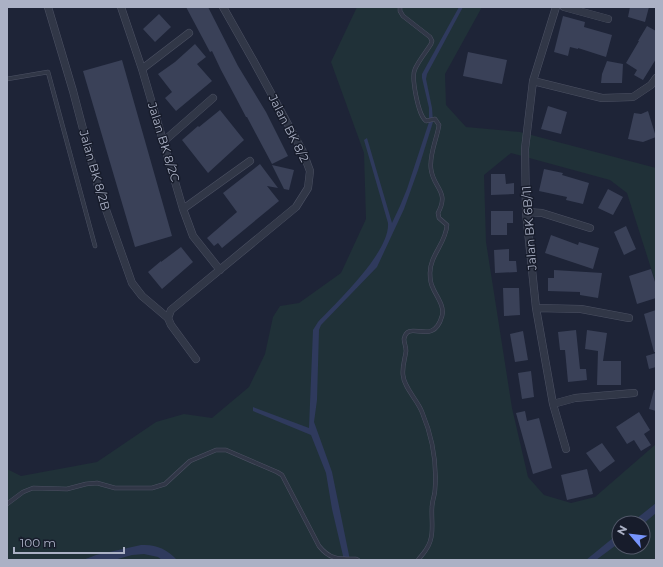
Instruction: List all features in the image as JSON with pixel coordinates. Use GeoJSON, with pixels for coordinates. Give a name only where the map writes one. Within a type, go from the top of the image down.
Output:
{"type":"FeatureCollection","features":[{"type":"Feature","properties":{"kind":"street","name":"Jalan BK 8/2B"},"geometry":{"type":"LineString","coordinates":[[48,7],[73,91],[99,190],[132,283],[142,296],[168,318],[171,325],[196,359]]}},
{"type":"Feature","properties":{"kind":"street","name":"Jalan BK 8/2C"},"geometry":{"type":"LineString","coordinates":[[121,7],[142,69],[193,236],[220,270]]}},
{"type":"Feature","properties":{"kind":"street","name":"Jalan BK 8/2"},"geometry":{"type":"LineString","coordinates":[[168,318],[171,310],[296,207],[308,188],[310,171],[303,152],[223,7]]}},
{"type":"Feature","properties":{"kind":"street","name":"Jalan BK 6B/11"},"geometry":{"type":"LineString","coordinates":[[556,7],[533,82],[525,149],[526,212],[536,308],[553,404],[566,449]]}},
{"type":"Feature","properties":{"kind":"street"},"geometry":{"type":"LineString","coordinates":[[564,7],[608,18]]}},
{"type":"Feature","properties":{"kind":"street"},"geometry":{"type":"LineString","coordinates":[[142,69],[189,33]]}},
{"type":"Feature","properties":{"kind":"street"},"geometry":{"type":"LineString","coordinates":[[533,82],[602,98],[633,97],[651,85],[656,78]]}},
{"type":"Feature","properties":{"kind":"street"},"geometry":{"type":"LineString","coordinates":[[164,141],[213,98]]}},
{"type":"Feature","properties":{"kind":"street"},"geometry":{"type":"LineString","coordinates":[[184,209],[250,161]]}},
{"type":"Feature","properties":{"kind":"street"},"geometry":{"type":"LineString","coordinates":[[526,212],[542,213],[590,228]]}},
{"type":"Feature","properties":{"kind":"street"},"geometry":{"type":"LineString","coordinates":[[536,308],[581,308],[629,318]]}},
{"type":"Feature","properties":{"kind":"street"},"geometry":{"type":"LineString","coordinates":[[553,404],[575,398],[634,393]]}},
{"type":"Feature","properties":{"kind":"lane"},"geometry":{"type":"LineString","coordinates":[[400,7],[403,16],[430,37],[432,41],[415,69],[414,76],[422,118],[426,121],[435,119],[438,125],[431,157],[431,169],[442,196],[442,206],[438,213],[439,218],[447,226],[443,242],[432,259],[430,274],[432,287],[442,310],[442,316],[433,331],[429,333],[415,330],[406,334],[404,338],[406,348],[403,364],[403,375],[405,382],[422,412],[434,451],[435,486],[432,505],[432,534],[428,548],[418,560]]}},
{"type":"Feature","properties":{"kind":"lane"},"geometry":{"type":"LineString","coordinates":[[7,78],[48,72],[95,246]]}},
{"type":"Feature","properties":{"kind":"lane"},"geometry":{"type":"LineString","coordinates":[[7,504],[23,492],[33,488],[67,489],[97,483],[115,488],[158,487],[164,484],[190,461],[216,450],[226,450],[277,472],[282,476],[319,546],[328,556],[340,559],[357,559]]}},
{"type":"Feature","properties":{"kind":"shaded area"},"geometry":{"type":"Polygon","coordinates":[[[357,7],[482,7],[445,74],[446,105],[466,127],[520,132],[656,168],[656,284],[627,193],[610,180],[511,153],[484,175],[486,242],[512,408],[528,477],[544,495],[571,503],[595,497],[656,444],[656,560],[7,560],[7,469],[21,476],[97,462],[156,422],[184,414],[212,418],[249,387],[265,354],[273,317],[280,306],[299,303],[341,273],[366,219],[364,153],[331,62],[357,7]]]}},
{"type":"Feature","properties":{"kind":"water"},"geometry":{"type":"Polygon","coordinates":[[[459,7],[463,7],[427,74],[426,79],[432,108],[433,122],[404,209],[377,267],[321,325],[319,330],[317,400],[314,422],[332,472],[350,560],[344,560],[332,509],[326,473],[311,435],[253,411],[253,407],[309,428],[313,330],[318,322],[372,262],[381,248],[386,235],[388,223],[364,140],[367,138],[392,223],[407,189],[429,122],[429,108],[422,74],[459,7]]]}},
{"type":"Feature","properties":{"kind":"water"},"geometry":{"type":"Polygon","coordinates":[[[656,503],[656,513],[651,517],[651,515],[641,515],[656,503]]]}},
{"type":"Feature","properties":{"kind":"water"},"geometry":{"type":"Polygon","coordinates":[[[611,540],[611,549],[596,560],[586,560],[611,540]]]}},
{"type":"Feature","properties":{"kind":"water"},"geometry":{"type":"Polygon","coordinates":[[[141,545],[152,545],[161,548],[177,560],[162,560],[158,557],[144,554],[132,555],[114,560],[83,560],[96,555],[141,545]]]}},
{"type":"Feature","properties":{"kind":"building"},"geometry":{"type":"Polygon","coordinates":[[[186,7],[208,7],[238,66],[266,112],[288,156],[272,164],[212,51],[210,52],[186,7]]]}},
{"type":"Feature","properties":{"kind":"building"},"geometry":{"type":"Polygon","coordinates":[[[630,7],[649,7],[645,22],[628,17],[630,7]]]}},
{"type":"Feature","properties":{"kind":"building"},"geometry":{"type":"Polygon","coordinates":[[[159,14],[171,27],[155,42],[143,29],[159,14]]]}},
{"type":"Feature","properties":{"kind":"building"},"geometry":{"type":"Polygon","coordinates":[[[563,16],[585,22],[584,27],[612,35],[606,57],[570,47],[568,56],[554,52],[563,16]]]}},
{"type":"Feature","properties":{"kind":"building"},"geometry":{"type":"Polygon","coordinates":[[[647,26],[656,31],[656,59],[643,80],[634,75],[637,70],[626,63],[647,26]]]}},
{"type":"Feature","properties":{"kind":"building"},"geometry":{"type":"Polygon","coordinates":[[[195,44],[206,57],[197,64],[212,81],[176,111],[165,98],[172,92],[158,74],[175,62],[195,44]]]}},
{"type":"Feature","properties":{"kind":"building"},"geometry":{"type":"Polygon","coordinates":[[[468,52],[507,60],[502,84],[463,76],[468,52]]]}},
{"type":"Feature","properties":{"kind":"building"},"geometry":{"type":"Polygon","coordinates":[[[122,60],[172,236],[135,247],[83,71],[122,60]]]}},
{"type":"Feature","properties":{"kind":"building"},"geometry":{"type":"Polygon","coordinates":[[[607,61],[623,64],[622,83],[601,83],[602,74],[607,61]]]}},
{"type":"Feature","properties":{"kind":"building"},"geometry":{"type":"Polygon","coordinates":[[[548,106],[567,112],[561,134],[541,129],[548,106]]]}},
{"type":"Feature","properties":{"kind":"building"},"geometry":{"type":"Polygon","coordinates":[[[220,110],[244,140],[208,173],[182,140],[220,110]]]}},
{"type":"Feature","properties":{"kind":"building"},"geometry":{"type":"Polygon","coordinates":[[[648,111],[656,137],[643,142],[628,139],[634,113],[641,114],[648,111]]]}},
{"type":"Feature","properties":{"kind":"building"},"geometry":{"type":"Polygon","coordinates":[[[260,164],[278,188],[267,186],[279,201],[222,248],[218,243],[214,246],[207,238],[237,212],[223,193],[260,164]]]}},
{"type":"Feature","properties":{"kind":"building"},"geometry":{"type":"Polygon","coordinates":[[[272,165],[294,170],[289,190],[284,189],[272,165]]]}},
{"type":"Feature","properties":{"kind":"building"},"geometry":{"type":"Polygon","coordinates":[[[544,169],[563,173],[562,175],[589,183],[583,204],[566,200],[567,197],[539,191],[544,169]]]}},
{"type":"Feature","properties":{"kind":"building"},"geometry":{"type":"Polygon","coordinates":[[[491,174],[505,174],[506,184],[514,183],[514,194],[491,195],[491,174]]]}},
{"type":"Feature","properties":{"kind":"building"},"geometry":{"type":"Polygon","coordinates":[[[608,189],[623,197],[613,215],[598,208],[608,189]]]}},
{"type":"Feature","properties":{"kind":"building"},"geometry":{"type":"Polygon","coordinates":[[[491,211],[513,211],[513,223],[507,223],[507,235],[491,235],[491,211]]]}},
{"type":"Feature","properties":{"kind":"building"},"geometry":{"type":"Polygon","coordinates":[[[626,226],[636,249],[624,255],[614,232],[626,226]]]}},
{"type":"Feature","properties":{"kind":"building"},"geometry":{"type":"Polygon","coordinates":[[[551,235],[578,245],[579,242],[599,248],[593,269],[545,253],[551,235]]]}},
{"type":"Feature","properties":{"kind":"building"},"geometry":{"type":"Polygon","coordinates":[[[181,247],[193,262],[162,289],[148,272],[181,247]]]}},
{"type":"Feature","properties":{"kind":"building"},"geometry":{"type":"Polygon","coordinates":[[[509,249],[509,261],[516,261],[517,272],[495,273],[494,250],[509,249]]]}},
{"type":"Feature","properties":{"kind":"building"},"geometry":{"type":"Polygon","coordinates":[[[651,269],[656,285],[656,298],[637,304],[629,276],[651,269]]]}},
{"type":"Feature","properties":{"kind":"building"},"geometry":{"type":"Polygon","coordinates":[[[554,270],[602,273],[598,298],[580,295],[580,292],[548,291],[548,278],[554,278],[554,270]]]}},
{"type":"Feature","properties":{"kind":"building"},"geometry":{"type":"Polygon","coordinates":[[[503,288],[519,288],[520,315],[504,316],[503,288]]]}},
{"type":"Feature","properties":{"kind":"building"},"geometry":{"type":"Polygon","coordinates":[[[656,310],[656,352],[654,352],[644,314],[656,310]]]}},
{"type":"Feature","properties":{"kind":"building"},"geometry":{"type":"Polygon","coordinates":[[[576,330],[580,369],[586,369],[587,380],[568,382],[565,350],[560,350],[558,332],[576,330]]]}},
{"type":"Feature","properties":{"kind":"building"},"geometry":{"type":"Polygon","coordinates":[[[587,330],[607,333],[603,361],[621,361],[621,385],[597,385],[598,351],[585,349],[587,330]]]}},
{"type":"Feature","properties":{"kind":"building"},"geometry":{"type":"Polygon","coordinates":[[[523,331],[528,360],[515,362],[510,334],[523,331]]]}},
{"type":"Feature","properties":{"kind":"building"},"geometry":{"type":"Polygon","coordinates":[[[656,353],[656,367],[649,369],[646,356],[656,353]]]}},
{"type":"Feature","properties":{"kind":"building"},"geometry":{"type":"Polygon","coordinates":[[[531,371],[534,397],[522,399],[518,373],[531,371]]]}},
{"type":"Feature","properties":{"kind":"building"},"geometry":{"type":"Polygon","coordinates":[[[654,390],[656,390],[656,411],[649,409],[654,390]]]}},
{"type":"Feature","properties":{"kind":"building"},"geometry":{"type":"Polygon","coordinates":[[[525,411],[527,421],[539,418],[552,468],[533,474],[516,413],[525,411]]]}},
{"type":"Feature","properties":{"kind":"building"},"geometry":{"type":"Polygon","coordinates":[[[639,412],[650,430],[644,434],[651,445],[641,451],[634,440],[627,444],[616,427],[639,412]]]}},
{"type":"Feature","properties":{"kind":"building"},"geometry":{"type":"Polygon","coordinates":[[[602,443],[615,461],[600,472],[586,453],[602,443]]]}},
{"type":"Feature","properties":{"kind":"building"},"geometry":{"type":"Polygon","coordinates":[[[587,469],[593,494],[567,500],[561,475],[587,469]]]}}]}
